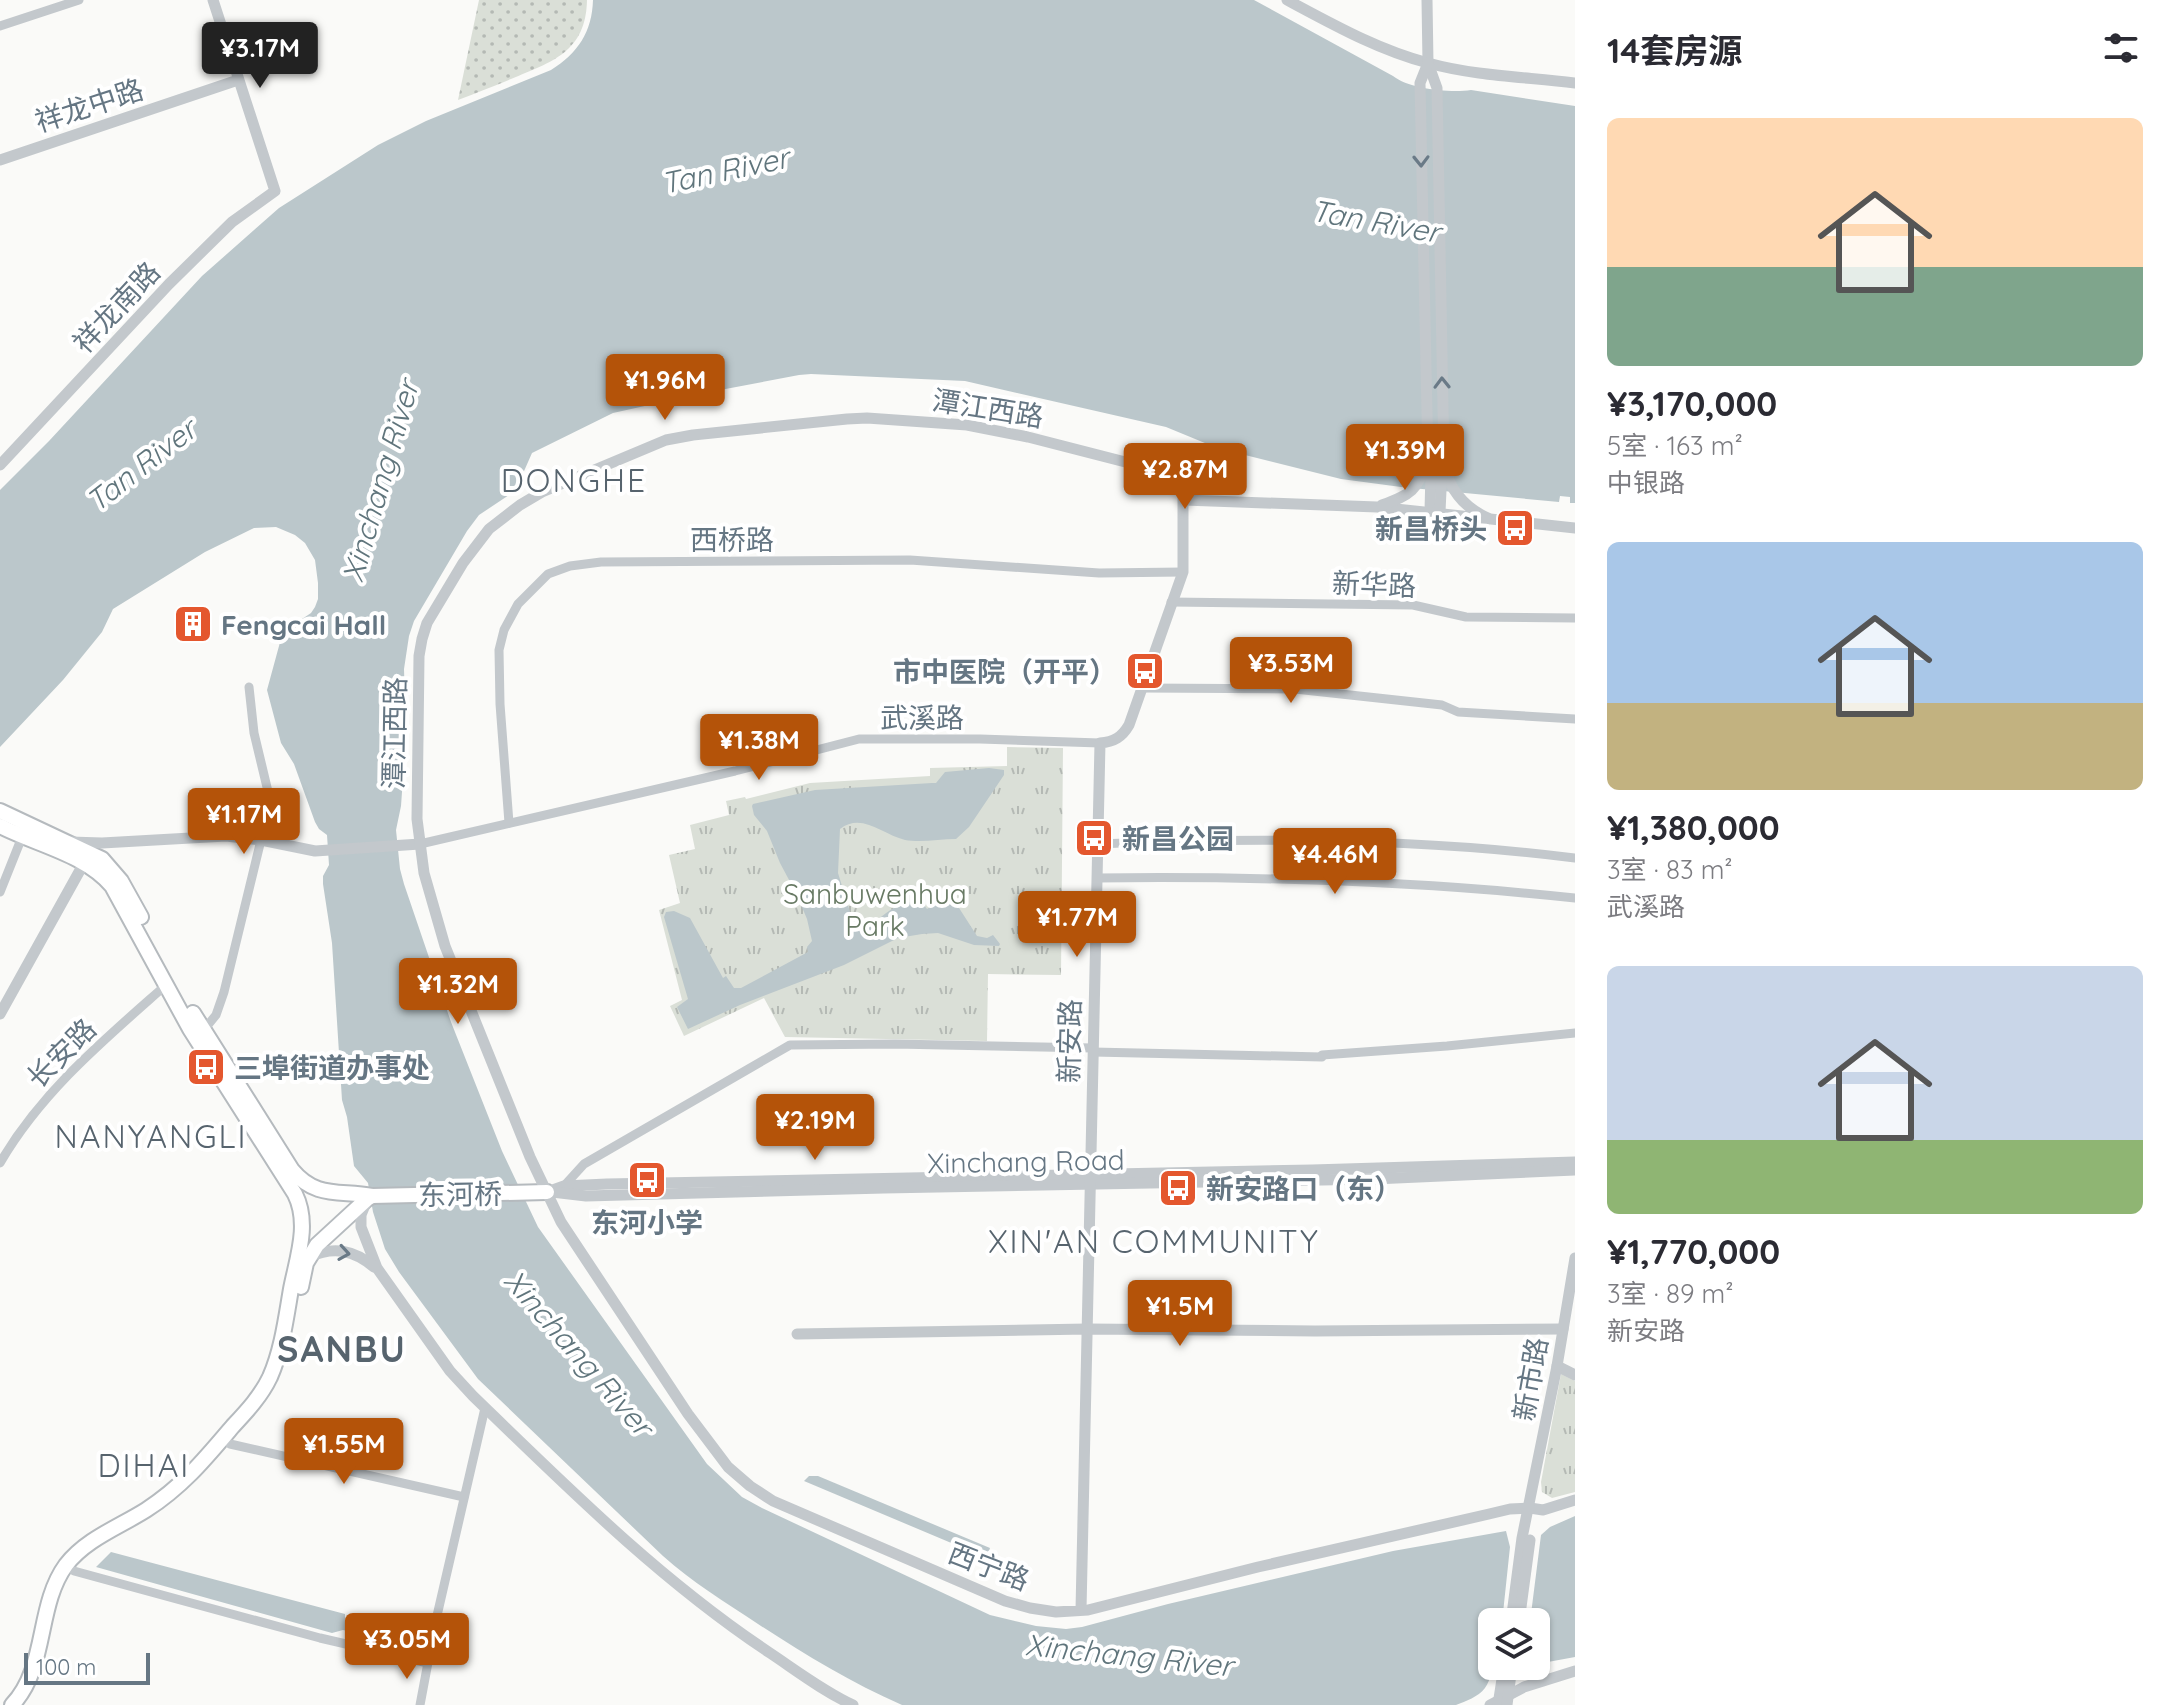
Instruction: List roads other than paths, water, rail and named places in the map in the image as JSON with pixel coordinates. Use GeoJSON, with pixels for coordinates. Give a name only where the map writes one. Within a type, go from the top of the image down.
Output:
{"type":"FeatureCollection","features":[{"type":"Feature","properties":{"kind":"main road"},"geometry":{"type":"LineString","coordinates":[[0,811],[24,830],[103,875],[112,886],[190,1029],[295,1194],[307,1221],[320,1229],[337,1225]]}},
{"type":"Feature","properties":{"kind":"main road"},"geometry":{"type":"LineString","coordinates":[[0,826],[24,830]]}},
{"type":"Feature","properties":{"kind":"main road","name":"东河桥"},"geometry":{"type":"LineString","coordinates":[[24,830],[66,841],[102,859],[111,867],[203,1031],[297,1175],[312,1187],[325,1192],[370,1198],[547,1192]]}},
{"type":"Feature","properties":{"kind":"main road"},"geometry":{"type":"LineString","coordinates":[[24,1705],[42,1673],[63,1591],[74,1571],[95,1550],[186,1494],[269,1398],[280,1378],[309,1257],[337,1225],[370,1198]]}},
{"type":"Feature","properties":{"kind":"main road"},"geometry":{"type":"LineString","coordinates":[[12,1705],[28,1683],[54,1588],[68,1563],[90,1542],[179,1487],[267,1384],[285,1320],[303,1228],[302,1213]]}},
{"type":"Feature","properties":{"kind":"street"},"geometry":{"type":"LineString","coordinates":[[0,26],[79,0]]}},
{"type":"Feature","properties":{"kind":"street"},"geometry":{"type":"LineString","coordinates":[[213,0],[238,80]]}},
{"type":"Feature","properties":{"kind":"street"},"geometry":{"type":"LineString","coordinates":[[1287,0],[1345,31],[1428,63],[1575,83]]}},
{"type":"Feature","properties":{"kind":"street"},"geometry":{"type":"LineString","coordinates":[[1427,0],[1428,63],[1437,88],[1444,461],[1446,475],[1457,495],[1474,511],[1488,518]]}},
{"type":"Feature","properties":{"kind":"street"},"geometry":{"type":"LineString","coordinates":[[1428,63],[1420,83],[1428,461],[1435,512]]}},
{"type":"Feature","properties":{"kind":"street","name":"祥龙中路"},"geometry":{"type":"LineString","coordinates":[[0,160],[238,80]]}},
{"type":"Feature","properties":{"kind":"street","name":"祥龙南路"},"geometry":{"type":"LineString","coordinates":[[0,465],[169,284],[232,222],[275,191],[238,80]]}},
{"type":"Feature","properties":{"kind":"street","name":"潭江西路"},"geometry":{"type":"LineString","coordinates":[[547,1192],[514,1119],[445,946],[424,873],[417,819],[419,656],[423,634],[476,543],[499,520],[542,492],[666,440],[867,418],[967,425],[1013,434],[1125,461],[1156,472],[1193,495],[1214,501]]}},
{"type":"Feature","properties":{"kind":"street"},"geometry":{"type":"LineString","coordinates":[[1377,507],[1411,492],[1422,478],[1428,461]]}},
{"type":"Feature","properties":{"kind":"street"},"geometry":{"type":"LineString","coordinates":[[1435,512],[1444,461]]}},
{"type":"Feature","properties":{"kind":"street"},"geometry":{"type":"LineString","coordinates":[[1100,743],[1111,742],[1125,731],[1183,572],[1184,500],[1180,489],[1172,482]]}},
{"type":"Feature","properties":{"kind":"street"},"geometry":{"type":"LineString","coordinates":[[1184,500],[1377,507],[1575,528]]}},
{"type":"Feature","properties":{"kind":"street","name":"西桥路"},"geometry":{"type":"LineString","coordinates":[[509,823],[500,704],[500,647],[508,621],[518,604],[540,580],[557,570],[601,562],[910,560],[1099,573],[1183,572]]}},
{"type":"Feature","properties":{"kind":"street","name":"新华路"},"geometry":{"type":"LineString","coordinates":[[1171,602],[1413,605],[1466,617],[1575,618]]}},
{"type":"Feature","properties":{"kind":"street"},"geometry":{"type":"LineString","coordinates":[[203,1031],[216,1015],[224,992],[272,819],[254,733],[249,687]]}},
{"type":"Feature","properties":{"kind":"street"},"geometry":{"type":"LineString","coordinates":[[1142,688],[1295,689],[1442,705],[1458,712],[1575,719]]}},
{"type":"Feature","properties":{"kind":"street","name":"武溪路"},"geometry":{"type":"LineString","coordinates":[[420,844],[859,739],[1100,743]]}},
{"type":"Feature","properties":{"kind":"street","name":"新安路"},"geometry":{"type":"LineString","coordinates":[[1081,1610],[1100,743]]}},
{"type":"Feature","properties":{"kind":"street"},"geometry":{"type":"LineString","coordinates":[[0,892],[24,830]]}},
{"type":"Feature","properties":{"kind":"street"},"geometry":{"type":"LineString","coordinates":[[66,841],[102,843],[212,835],[315,851],[420,844]]}},
{"type":"Feature","properties":{"kind":"street"},"geometry":{"type":"LineString","coordinates":[[1098,844],[1277,840],[1393,842],[1575,858]]}},
{"type":"Feature","properties":{"kind":"street"},"geometry":{"type":"LineString","coordinates":[[0,1014],[84,863]]}},
{"type":"Feature","properties":{"kind":"street"},"geometry":{"type":"LineString","coordinates":[[1097,878],[1337,880],[1575,898]]}},
{"type":"Feature","properties":{"kind":"street","name":"长安路"},"geometry":{"type":"LineString","coordinates":[[0,1163],[30,1117],[56,1087],[166,985]]}},
{"type":"Feature","properties":{"kind":"street"},"geometry":{"type":"LineString","coordinates":[[564,1186],[584,1164],[790,1045],[895,1044],[1322,1056],[1575,1033]]}},
{"type":"Feature","properties":{"kind":"street","name":"Xinchang Road"},"geometry":{"type":"LineString","coordinates":[[547,1192],[586,1196],[1575,1162]]}},
{"type":"Feature","properties":{"kind":"street","name":"Xinchang Road"},"geometry":{"type":"LineString","coordinates":[[547,1192],[564,1186],[1089,1179],[1374,1179],[1575,1170]]}},
{"type":"Feature","properties":{"kind":"street","name":"西宁路"},"geometry":{"type":"LineString","coordinates":[[547,1192],[561,1222],[688,1414],[728,1467],[773,1501],[992,1597],[1017,1605],[1043,1610],[1081,1610],[1510,1509],[1543,1510],[1575,1500]]}},
{"type":"Feature","properties":{"kind":"street"},"geometry":{"type":"LineString","coordinates":[[370,1198],[361,1215],[361,1227],[377,1268],[450,1371],[485,1408],[680,1588],[764,1649],[853,1705]]}},
{"type":"Feature","properties":{"kind":"street"},"geometry":{"type":"LineString","coordinates":[[309,1257],[323,1252],[346,1251],[377,1268]]}},
{"type":"Feature","properties":{"kind":"street","name":"新市路"},"geometry":{"type":"LineString","coordinates":[[1517,1608],[1530,1538],[1530,1508],[1575,1258]]}},
{"type":"Feature","properties":{"kind":"street"},"geometry":{"type":"LineString","coordinates":[[797,1334],[1087,1329],[1563,1329]]}},
{"type":"Feature","properties":{"kind":"street"},"geometry":{"type":"LineString","coordinates":[[1557,1366],[1575,1375]]}},
{"type":"Feature","properties":{"kind":"street"},"geometry":{"type":"LineString","coordinates":[[420,1705],[485,1408]]}},
{"type":"Feature","properties":{"kind":"street"},"geometry":{"type":"LineString","coordinates":[[230,1444],[464,1497]]}},
{"type":"Feature","properties":{"kind":"street"},"geometry":{"type":"LineString","coordinates":[[74,1571],[320,1638],[428,1663]]}},
{"type":"Feature","properties":{"kind":"street"},"geometry":{"type":"LineString","coordinates":[[1500,1702],[1542,1680],[1575,1671]]}},
{"type":"Feature","properties":{"kind":"street"},"geometry":{"type":"LineString","coordinates":[[1500,1702],[1502,1680]]}},
{"type":"Feature","properties":{"kind":"street"},"geometry":{"type":"LineString","coordinates":[[1500,1702],[1507,1680]]}},
{"type":"Feature","properties":{"kind":"water"},"geometry":{"type":"Polygon","coordinates":[[[593,0],[1254,0],[1409,84],[1575,106],[1575,503],[1570,503],[1570,497],[1560,496],[1559,502],[1341,479],[1217,448],[1166,427],[965,381],[799,375],[613,413],[532,453],[517,487],[479,515],[467,531],[414,621],[404,669],[406,736],[401,806],[396,830],[400,869],[451,1022],[502,1151],[538,1227],[707,1464],[742,1497],[762,1508],[990,1615],[1036,1626],[1066,1629],[1393,1551],[1506,1531],[1510,1547],[1504,1608],[1478,1608],[1478,1680],[1489,1680],[1485,1688],[1472,1698],[1456,1705],[902,1705],[828,1668],[685,1574],[478,1379],[385,1249],[368,1183],[354,1166],[342,1100],[332,943],[323,884],[323,876],[329,865],[327,835],[315,822],[294,764],[281,743],[267,690],[282,635],[311,613],[318,599],[315,560],[305,543],[295,535],[276,527],[254,528],[205,552],[113,609],[102,632],[63,680],[0,747],[0,490],[202,276],[279,208],[378,145],[426,121],[551,70],[582,41],[593,0]]]}},
{"type":"Feature","properties":{"kind":"water"},"geometry":{"type":"Polygon","coordinates":[[[989,768],[1004,770],[1004,775],[969,827],[956,839],[905,840],[872,826],[848,824],[840,829],[838,873],[858,931],[864,931],[905,903],[921,901],[927,909],[952,897],[977,936],[987,938],[993,935],[999,946],[974,945],[938,933],[898,938],[844,965],[740,1005],[688,1029],[677,1007],[688,999],[664,917],[666,912],[674,911],[690,918],[723,978],[726,976],[734,988],[741,988],[808,952],[807,947],[812,941],[796,893],[767,831],[754,815],[753,804],[815,790],[936,783],[945,772],[989,768]]]}},
{"type":"Feature","properties":{"kind":"water"},"geometry":{"type":"Polygon","coordinates":[[[809,1476],[818,1476],[990,1548],[987,1558],[804,1481],[809,1476]]]}},
{"type":"Feature","properties":{"kind":"water"},"geometry":{"type":"Polygon","coordinates":[[[1575,1516],[1575,1657],[1550,1662],[1550,1608],[1532,1608],[1541,1535],[1550,1527],[1575,1516]]]}},
{"type":"Feature","properties":{"kind":"water"},"geometry":{"type":"Polygon","coordinates":[[[111,1552],[345,1614],[345,1624],[410,1642],[408,1652],[355,1640],[350,1638],[352,1632],[343,1630],[332,1633],[96,1567],[111,1552]]]}},
{"type":"Feature","properties":{"kind":"place","name":"新昌桥头"},"geometry":{"type":"Point","coordinates":[1515,528]}},
{"type":"Feature","properties":{"kind":"place","name":"Fengcai Hall"},"geometry":{"type":"Point","coordinates":[193,624]}},
{"type":"Feature","properties":{"kind":"place","name":"市中医院（开平）"},"geometry":{"type":"Point","coordinates":[1145,671]}},
{"type":"Feature","properties":{"kind":"place","name":"新昌公园"},"geometry":{"type":"Point","coordinates":[1094,838]}},
{"type":"Feature","properties":{"kind":"place","name":"三埠街道办事处"},"geometry":{"type":"Point","coordinates":[206,1067]}},
{"type":"Feature","properties":{"kind":"place","name":"东河小学"},"geometry":{"type":"Point","coordinates":[647,1180]}},
{"type":"Feature","properties":{"kind":"place","name":"新安路口（东）"},"geometry":{"type":"Point","coordinates":[1178,1188]}},
{"type":"Feature","properties":{"kind":"district","name":"DONGHE"},"geometry":{"type":"Point","coordinates":[574,480]}},
{"type":"Feature","properties":{"kind":"district","name":"NANYANGLI"},"geometry":{"type":"Point","coordinates":[151,1136]}},
{"type":"Feature","properties":{"kind":"district","name":"XIN'AN COMMUNITY"},"geometry":{"type":"Point","coordinates":[1154,1241]}},
{"type":"Feature","properties":{"kind":"district","name":"SANBU"},"geometry":{"type":"Point","coordinates":[342,1348]}},
{"type":"Feature","properties":{"kind":"district","name":"DIHAI"},"geometry":{"type":"Point","coordinates":[144,1465]}},
{"type":"Feature","properties":{"kind":"water label","name":"Tan River"},"geometry":{"type":"Point","coordinates":[725,170]}},
{"type":"Feature","properties":{"kind":"water label","name":"Tan River"},"geometry":{"type":"Point","coordinates":[1376,221]}},
{"type":"Feature","properties":{"kind":"water label","name":"Tan River"},"geometry":{"type":"Point","coordinates":[141,465]}},
{"type":"Feature","properties":{"kind":"water label","name":"Xinchang River"},"geometry":{"type":"Point","coordinates":[380,481]}},
{"type":"Feature","properties":{"kind":"water label","name":"Xinchang River"},"geometry":{"type":"Point","coordinates":[579,1353]}},
{"type":"Feature","properties":{"kind":"water label","name":"Xinchang River"},"geometry":{"type":"Point","coordinates":[1129,1655]}},
{"type":"Feature","properties":{"kind":"park label","name":"Sanbuwenhua Park"},"geometry":{"type":"Point","coordinates":[875,909]}}]}
